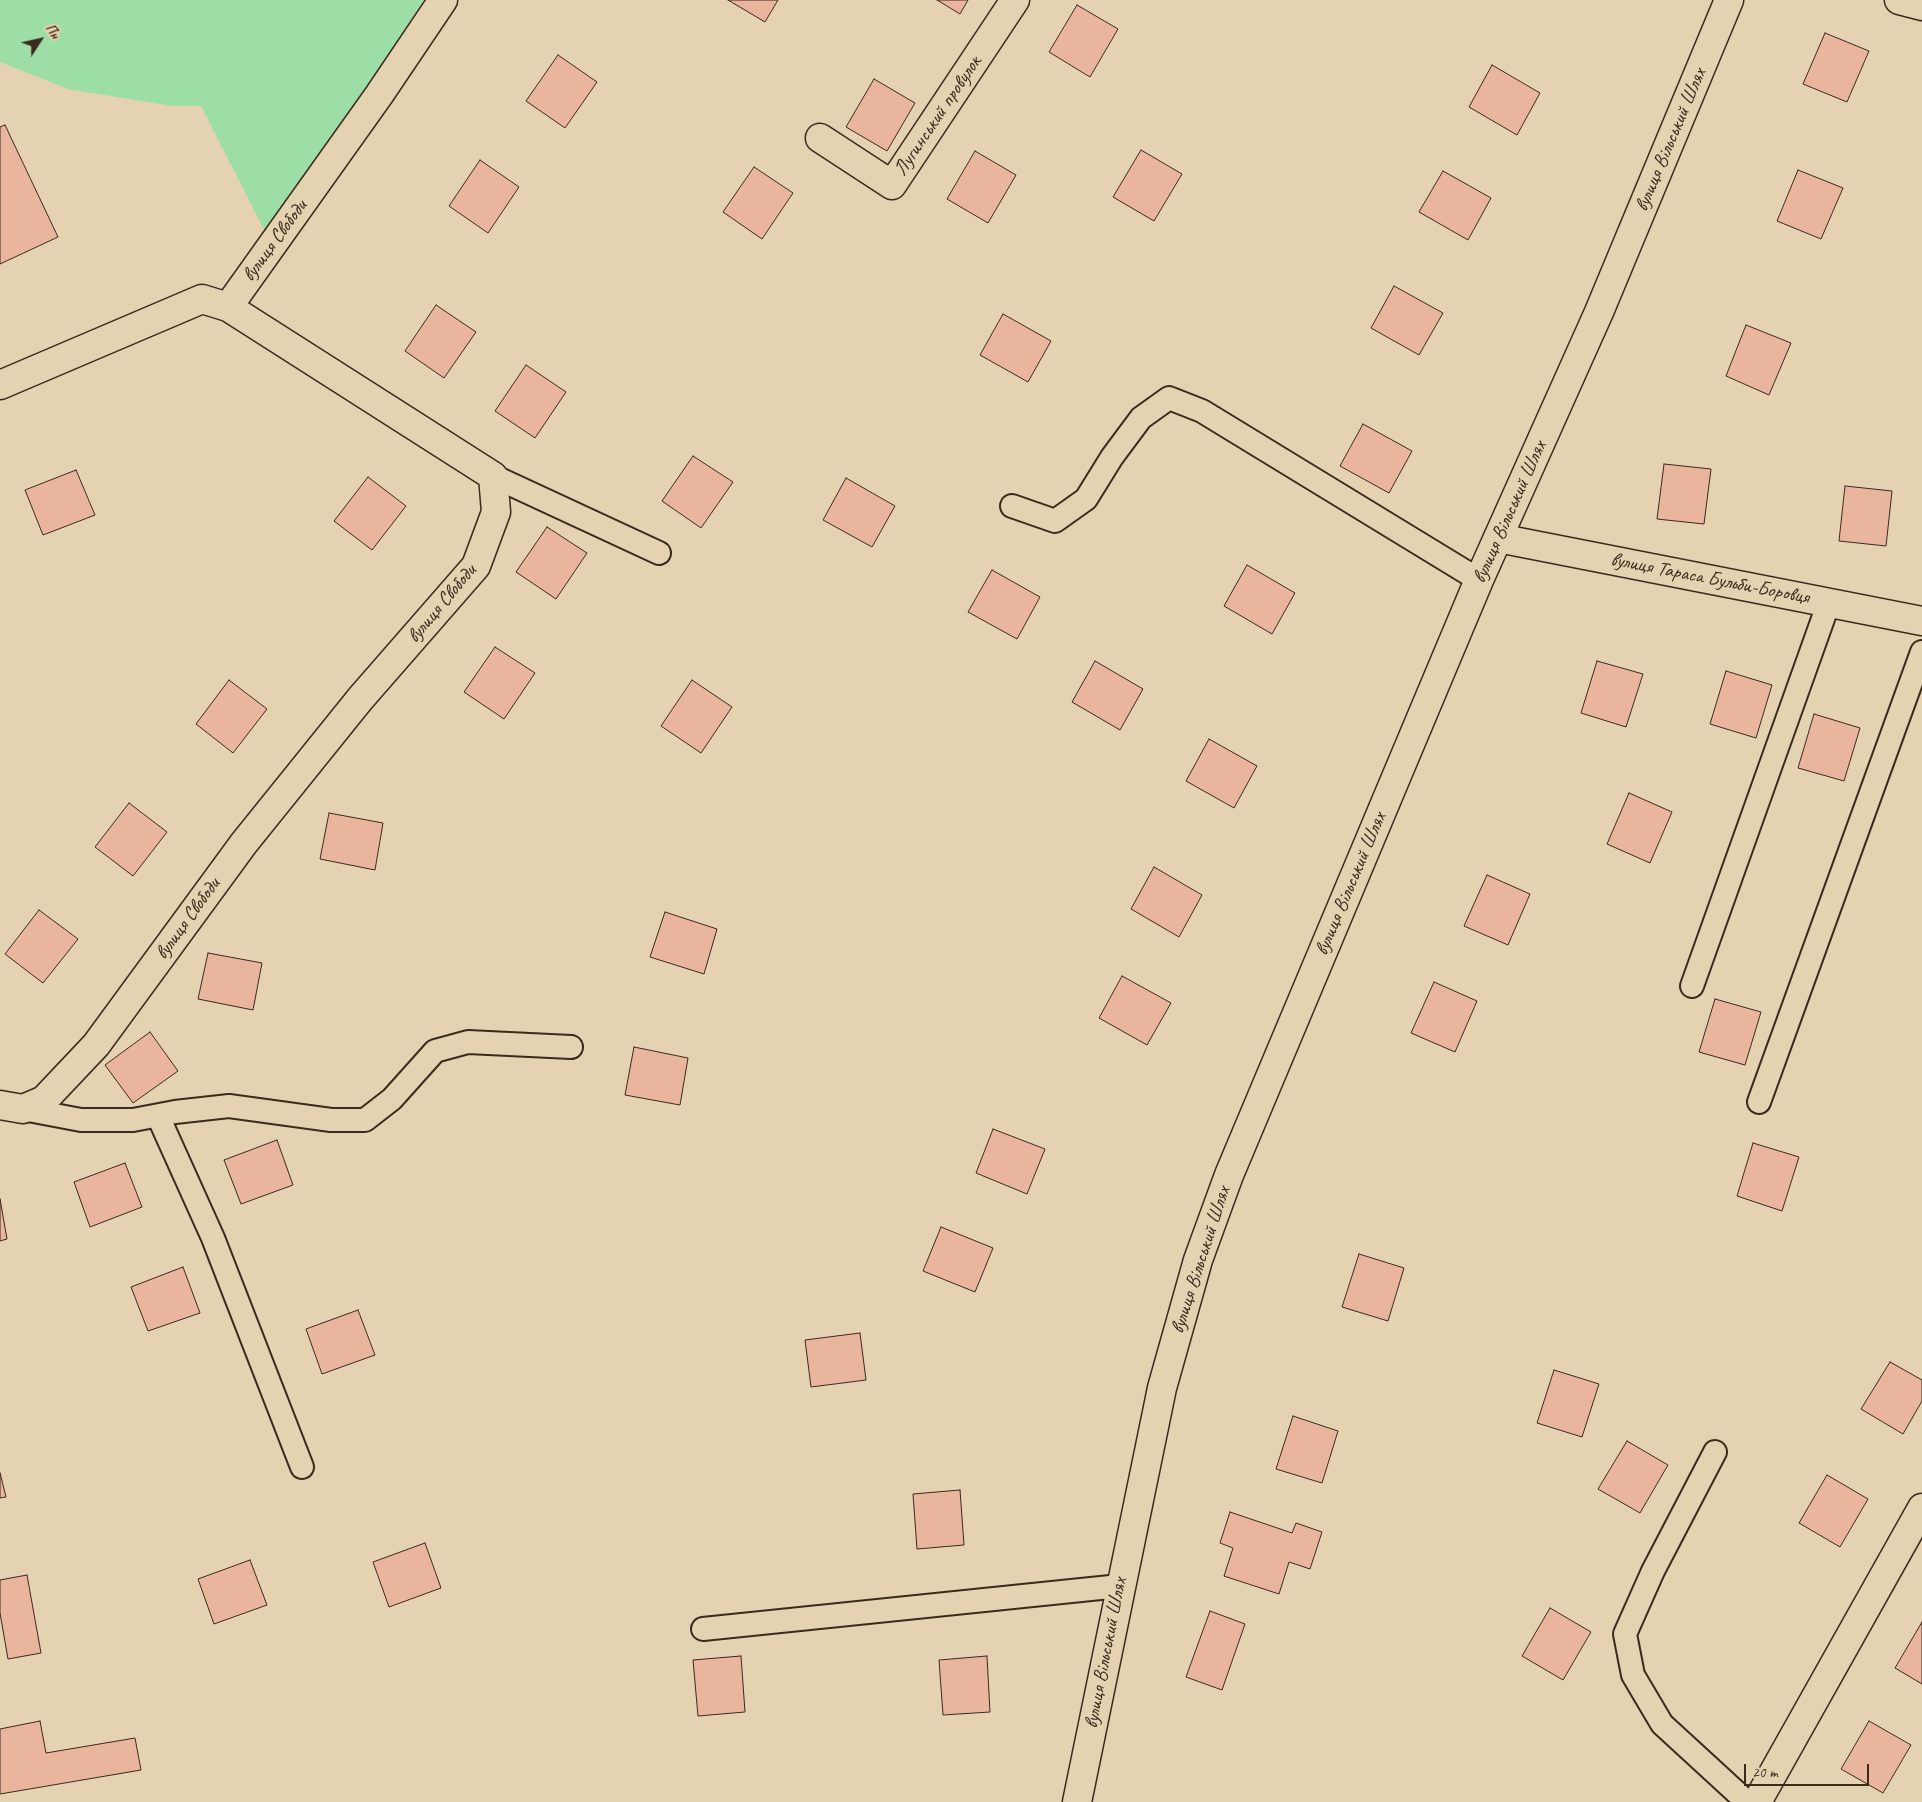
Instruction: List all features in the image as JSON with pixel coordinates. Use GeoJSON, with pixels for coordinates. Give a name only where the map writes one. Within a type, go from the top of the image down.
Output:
{"type":"FeatureCollection","features":[{"type":"Feature","properties":{"kind":"street","name":"вулиця Свободи"},"geometry":{"type":"LineString","coordinates":[[228,307],[379,95],[443,0]]}},
{"type":"Feature","properties":{"kind":"street","name":"Лугинський провулок"},"geometry":{"type":"LineString","coordinates":[[820,138],[892,185],[1015,0]]}},
{"type":"Feature","properties":{"kind":"street","name":"вулиця Вільський Шлях"},"geometry":{"type":"LineString","coordinates":[[1077,1802],[1162,1388],[1201,1252],[1229,1175],[1479,580],[1599,312],[1729,0]]}},
{"type":"Feature","properties":{"kind":"street"},"geometry":{"type":"LineString","coordinates":[[1899,0],[1922,6]]}},
{"type":"Feature","properties":{"kind":"street"},"geometry":{"type":"LineString","coordinates":[[0,385],[202,299],[228,307],[493,476]]}},
{"type":"Feature","properties":{"kind":"street","name":"вулиця Свободи"},"geometry":{"type":"LineString","coordinates":[[11,1107],[44,1100],[96,1044],[256,828],[360,699],[476,566],[496,512],[493,476]]}},
{"type":"Feature","properties":{"kind":"street","name":"вулиця Тараса Бульби-Боровця"},"geometry":{"type":"LineString","coordinates":[[1498,538],[1922,621]]}},
{"type":"Feature","properties":{"kind":"street"},"geometry":{"type":"LineString","coordinates":[[1757,1802],[1922,1508]]}},
{"type":"Feature","properties":{"kind":"lane"},"geometry":{"type":"LineString","coordinates":[[1012,506],[1055,521],[1086,499],[1112,457],[1141,418],[1170,398],[1202,411],[1479,580]]}},
{"type":"Feature","properties":{"kind":"lane"},"geometry":{"type":"LineString","coordinates":[[493,476],[659,553]]}},
{"type":"Feature","properties":{"kind":"lane"},"geometry":{"type":"LineString","coordinates":[[1692,986],[1829,602]]}},
{"type":"Feature","properties":{"kind":"lane"},"geometry":{"type":"LineString","coordinates":[[1759,1102],[1922,652]]}},
{"type":"Feature","properties":{"kind":"lane"},"geometry":{"type":"LineString","coordinates":[[11,1107],[81,1120],[133,1120],[229,1106],[330,1120],[365,1120],[392,1099],[435,1051],[468,1042],[571,1047]]}},
{"type":"Feature","properties":{"kind":"lane"},"geometry":{"type":"LineString","coordinates":[[158,1116],[213,1238],[302,1467]]}},
{"type":"Feature","properties":{"kind":"lane"},"geometry":{"type":"LineString","coordinates":[[1715,1452],[1653,1571],[1624,1634],[1632,1675],[1662,1724],[1747,1802]]}},
{"type":"Feature","properties":{"kind":"lane"},"geometry":{"type":"LineString","coordinates":[[703,1629],[1120,1586]]}},
{"type":"Feature","properties":{"kind":"green space"},"geometry":{"type":"Polygon","coordinates":[[[0,0],[443,0],[272,245],[201,106],[172,106],[68,89],[0,62],[0,0]]]}},
{"type":"Feature","properties":{"kind":"building"},"geometry":{"type":"Polygon","coordinates":[[[728,0],[778,0],[765,22],[728,0]]]}},
{"type":"Feature","properties":{"kind":"building"},"geometry":{"type":"Polygon","coordinates":[[[937,0],[968,0],[960,14],[937,0]]]}},
{"type":"Feature","properties":{"kind":"building"},"geometry":{"type":"Polygon","coordinates":[[[1077,5],[1118,29],[1090,77],[1049,52],[1077,5]]]}},
{"type":"Feature","properties":{"kind":"building"},"geometry":{"type":"Polygon","coordinates":[[[1825,33],[1869,51],[1847,102],[1803,84],[1825,33]]]}},
{"type":"Feature","properties":{"kind":"building"},"geometry":{"type":"Polygon","coordinates":[[[558,55],[597,82],[565,128],[526,101],[558,55]]]}},
{"type":"Feature","properties":{"kind":"building"},"geometry":{"type":"Polygon","coordinates":[[[1492,65],[1540,93],[1517,135],[1469,107],[1492,65]]]}},
{"type":"Feature","properties":{"kind":"building"},"geometry":{"type":"Polygon","coordinates":[[[874,79],[915,103],[887,151],[846,127],[874,79]]]}},
{"type":"Feature","properties":{"kind":"building"},"geometry":{"type":"Polygon","coordinates":[[[5,125],[58,237],[0,264],[0,127],[5,125]]]}},
{"type":"Feature","properties":{"kind":"building"},"geometry":{"type":"Polygon","coordinates":[[[1141,150],[1182,174],[1154,221],[1113,197],[1141,150]]]}},
{"type":"Feature","properties":{"kind":"building"},"geometry":{"type":"Polygon","coordinates":[[[975,151],[1016,175],[988,223],[947,199],[975,151]]]}},
{"type":"Feature","properties":{"kind":"building"},"geometry":{"type":"Polygon","coordinates":[[[480,160],[519,187],[488,233],[449,206],[480,160]]]}},
{"type":"Feature","properties":{"kind":"building"},"geometry":{"type":"Polygon","coordinates":[[[754,167],[793,193],[762,239],[723,212],[754,167]]]}},
{"type":"Feature","properties":{"kind":"building"},"geometry":{"type":"Polygon","coordinates":[[[1798,170],[1843,188],[1821,239],[1777,221],[1798,170]]]}},
{"type":"Feature","properties":{"kind":"building"},"geometry":{"type":"Polygon","coordinates":[[[1443,171],[1491,198],[1468,240],[1419,212],[1443,171]]]}},
{"type":"Feature","properties":{"kind":"building"},"geometry":{"type":"Polygon","coordinates":[[[1394,286],[1443,313],[1419,355],[1371,328],[1394,286]]]}},
{"type":"Feature","properties":{"kind":"building"},"geometry":{"type":"Polygon","coordinates":[[[436,305],[476,332],[444,378],[405,351],[436,305]]]}},
{"type":"Feature","properties":{"kind":"building"},"geometry":{"type":"Polygon","coordinates":[[[1003,314],[1051,341],[1028,382],[980,355],[1003,314]]]}},
{"type":"Feature","properties":{"kind":"building"},"geometry":{"type":"Polygon","coordinates":[[[1746,325],[1791,343],[1769,395],[1726,376],[1746,325]]]}},
{"type":"Feature","properties":{"kind":"building"},"geometry":{"type":"Polygon","coordinates":[[[526,365],[566,392],[535,438],[495,411],[526,365]]]}},
{"type":"Feature","properties":{"kind":"building"},"geometry":{"type":"Polygon","coordinates":[[[1363,424],[1412,451],[1389,493],[1340,466],[1363,424]]]}},
{"type":"Feature","properties":{"kind":"building"},"geometry":{"type":"Polygon","coordinates":[[[693,456],[733,482],[701,528],[662,501],[693,456]]]}},
{"type":"Feature","properties":{"kind":"building"},"geometry":{"type":"Polygon","coordinates":[[[1664,464],[1711,469],[1704,524],[1657,519],[1664,464]]]}},
{"type":"Feature","properties":{"kind":"building"},"geometry":{"type":"Polygon","coordinates":[[[76,470],[95,515],[43,535],[25,490],[76,470]]]}},
{"type":"Feature","properties":{"kind":"building"},"geometry":{"type":"Polygon","coordinates":[[[368,477],[406,506],[372,550],[334,521],[368,477]]]}},
{"type":"Feature","properties":{"kind":"building"},"geometry":{"type":"Polygon","coordinates":[[[846,478],[895,506],[872,547],[823,520],[846,478]]]}},
{"type":"Feature","properties":{"kind":"building"},"geometry":{"type":"Polygon","coordinates":[[[1845,486],[1892,491],[1886,546],[1839,541],[1845,486]]]}},
{"type":"Feature","properties":{"kind":"building"},"geometry":{"type":"Polygon","coordinates":[[[547,527],[587,553],[556,599],[516,572],[547,527]]]}},
{"type":"Feature","properties":{"kind":"building"},"geometry":{"type":"Polygon","coordinates":[[[1247,565],[1295,593],[1272,634],[1224,606],[1247,565]]]}},
{"type":"Feature","properties":{"kind":"building"},"geometry":{"type":"Polygon","coordinates":[[[992,570],[1040,597],[1017,639],[968,612],[992,570]]]}},
{"type":"Feature","properties":{"kind":"building"},"geometry":{"type":"Polygon","coordinates":[[[495,647],[535,673],[504,719],[464,692],[495,647]]]}},
{"type":"Feature","properties":{"kind":"building"},"geometry":{"type":"Polygon","coordinates":[[[1095,661],[1143,689],[1120,730],[1072,702],[1095,661]]]}},
{"type":"Feature","properties":{"kind":"building"},"geometry":{"type":"Polygon","coordinates":[[[1597,661],[1643,674],[1626,727],[1581,713],[1597,661]]]}},
{"type":"Feature","properties":{"kind":"building"},"geometry":{"type":"Polygon","coordinates":[[[1726,671],[1772,685],[1756,738],[1710,724],[1726,671]]]}},
{"type":"Feature","properties":{"kind":"building"},"geometry":{"type":"Polygon","coordinates":[[[229,680],[267,709],[233,753],[196,724],[229,680]]]}},
{"type":"Feature","properties":{"kind":"building"},"geometry":{"type":"Polygon","coordinates":[[[692,680],[732,707],[701,753],[661,726],[692,680]]]}},
{"type":"Feature","properties":{"kind":"building"},"geometry":{"type":"Polygon","coordinates":[[[1814,714],[1860,728],[1844,781],[1798,768],[1814,714]]]}},
{"type":"Feature","properties":{"kind":"building"},"geometry":{"type":"Polygon","coordinates":[[[1209,739],[1257,766],[1234,808],[1186,781],[1209,739]]]}},
{"type":"Feature","properties":{"kind":"building"},"geometry":{"type":"Polygon","coordinates":[[[1629,793],[1672,812],[1650,863],[1607,844],[1629,793]]]}},
{"type":"Feature","properties":{"kind":"building"},"geometry":{"type":"Polygon","coordinates":[[[129,803],[167,832],[133,876],[95,847],[129,803]]]}},
{"type":"Feature","properties":{"kind":"building"},"geometry":{"type":"Polygon","coordinates":[[[329,813],[383,823],[375,870],[320,859],[329,813]]]}},
{"type":"Feature","properties":{"kind":"building"},"geometry":{"type":"Polygon","coordinates":[[[1154,867],[1202,895],[1179,937],[1131,909],[1154,867]]]}},
{"type":"Feature","properties":{"kind":"building"},"geometry":{"type":"Polygon","coordinates":[[[1487,875],[1530,894],[1508,945],[1464,926],[1487,875]]]}},
{"type":"Feature","properties":{"kind":"building"},"geometry":{"type":"Polygon","coordinates":[[[39,910],[78,939],[43,983],[5,954],[39,910]]]}},
{"type":"Feature","properties":{"kind":"building"},"geometry":{"type":"Polygon","coordinates":[[[665,912],[717,929],[704,974],[650,957],[665,912]]]}},
{"type":"Feature","properties":{"kind":"building"},"geometry":{"type":"Polygon","coordinates":[[[208,953],[262,963],[253,1010],[198,999],[208,953]]]}},
{"type":"Feature","properties":{"kind":"building"},"geometry":{"type":"Polygon","coordinates":[[[1122,976],[1171,1003],[1147,1045],[1099,1018],[1122,976]]]}},
{"type":"Feature","properties":{"kind":"building"},"geometry":{"type":"Polygon","coordinates":[[[1434,982],[1477,1001],[1455,1052],[1411,1033],[1434,982]]]}},
{"type":"Feature","properties":{"kind":"building"},"geometry":{"type":"Polygon","coordinates":[[[1715,999],[1761,1012],[1745,1065],[1699,1052],[1715,999]]]}},
{"type":"Feature","properties":{"kind":"building"},"geometry":{"type":"Polygon","coordinates":[[[150,1032],[178,1071],[133,1103],[105,1065],[150,1032]]]}},
{"type":"Feature","properties":{"kind":"building"},"geometry":{"type":"Polygon","coordinates":[[[634,1047],[688,1058],[680,1105],[625,1095],[634,1047]]]}},
{"type":"Feature","properties":{"kind":"building"},"geometry":{"type":"Polygon","coordinates":[[[993,1129],[1045,1149],[1027,1194],[976,1173],[993,1129]]]}},
{"type":"Feature","properties":{"kind":"building"},"geometry":{"type":"Polygon","coordinates":[[[277,1140],[293,1185],[241,1204],[224,1160],[277,1140]]]}},
{"type":"Feature","properties":{"kind":"building"},"geometry":{"type":"Polygon","coordinates":[[[1753,1143],[1799,1157],[1782,1211],[1737,1196],[1753,1143]]]}},
{"type":"Feature","properties":{"kind":"building"},"geometry":{"type":"Polygon","coordinates":[[[125,1163],[142,1207],[90,1227],[74,1182],[125,1163]]]}},
{"type":"Feature","properties":{"kind":"building"},"geometry":{"type":"Polygon","coordinates":[[[0,1199],[7,1239],[0,1241],[0,1199]]]}},
{"type":"Feature","properties":{"kind":"building"},"geometry":{"type":"Polygon","coordinates":[[[941,1227],[993,1248],[975,1292],[923,1271],[941,1227]]]}},
{"type":"Feature","properties":{"kind":"building"},"geometry":{"type":"Polygon","coordinates":[[[1359,1254],[1404,1268],[1388,1321],[1342,1307],[1359,1254]]]}},
{"type":"Feature","properties":{"kind":"building"},"geometry":{"type":"Polygon","coordinates":[[[183,1267],[200,1313],[148,1331],[131,1287],[183,1267]]]}},
{"type":"Feature","properties":{"kind":"building"},"geometry":{"type":"Polygon","coordinates":[[[358,1310],[375,1355],[322,1374],[306,1329],[358,1310]]]}},
{"type":"Feature","properties":{"kind":"building"},"geometry":{"type":"Polygon","coordinates":[[[860,1333],[866,1380],[811,1387],[805,1340],[860,1333]]]}},
{"type":"Feature","properties":{"kind":"building"},"geometry":{"type":"Polygon","coordinates":[[[1890,1362],[1922,1380],[1922,1401],[1903,1434],[1861,1409],[1890,1362]]]}},
{"type":"Feature","properties":{"kind":"building"},"geometry":{"type":"Polygon","coordinates":[[[1554,1370],[1599,1384],[1582,1437],[1537,1423],[1554,1370]]]}},
{"type":"Feature","properties":{"kind":"building"},"geometry":{"type":"Polygon","coordinates":[[[1293,1416],[1338,1431],[1322,1483],[1276,1469],[1293,1416]]]}},
{"type":"Feature","properties":{"kind":"building"},"geometry":{"type":"Polygon","coordinates":[[[1627,1441],[1668,1465],[1640,1513],[1598,1489],[1627,1441]]]}},
{"type":"Feature","properties":{"kind":"building"},"geometry":{"type":"Polygon","coordinates":[[[0,1473],[6,1497],[0,1498],[0,1473]]]}},
{"type":"Feature","properties":{"kind":"building"},"geometry":{"type":"Polygon","coordinates":[[[1827,1475],[1868,1499],[1840,1547],[1799,1523],[1827,1475]]]}},
{"type":"Feature","properties":{"kind":"building"},"geometry":{"type":"Polygon","coordinates":[[[960,1490],[964,1545],[917,1549],[913,1494],[960,1490]]]}},
{"type":"Feature","properties":{"kind":"building"},"geometry":{"type":"Polygon","coordinates":[[[1230,1512],[1292,1533],[1296,1523],[1322,1532],[1310,1569],[1289,1562],[1279,1594],[1224,1576],[1233,1548],[1220,1543],[1230,1512]]]}},
{"type":"Feature","properties":{"kind":"building"},"geometry":{"type":"Polygon","coordinates":[[[425,1543],[441,1588],[389,1607],[373,1562],[425,1543]]]}},
{"type":"Feature","properties":{"kind":"building"},"geometry":{"type":"Polygon","coordinates":[[[250,1560],[267,1605],[214,1624],[198,1579],[250,1560]]]}},
{"type":"Feature","properties":{"kind":"building"},"geometry":{"type":"Polygon","coordinates":[[[27,1575],[41,1653],[8,1659],[0,1613],[0,1580],[27,1575]]]}},
{"type":"Feature","properties":{"kind":"building"},"geometry":{"type":"Polygon","coordinates":[[[1550,1608],[1591,1632],[1563,1680],[1522,1656],[1550,1608]]]}},
{"type":"Feature","properties":{"kind":"building"},"geometry":{"type":"Polygon","coordinates":[[[1210,1611],[1245,1624],[1222,1690],[1186,1677],[1210,1611]]]}},
{"type":"Feature","properties":{"kind":"building"},"geometry":{"type":"Polygon","coordinates":[[[1922,1622],[1922,1684],[1895,1668],[1922,1622]]]}},
{"type":"Feature","properties":{"kind":"building"},"geometry":{"type":"Polygon","coordinates":[[[741,1656],[745,1712],[698,1716],[693,1660],[741,1656]]]}},
{"type":"Feature","properties":{"kind":"building"},"geometry":{"type":"Polygon","coordinates":[[[987,1656],[990,1712],[943,1715],[939,1660],[987,1656]]]}},
{"type":"Feature","properties":{"kind":"building"},"geometry":{"type":"Polygon","coordinates":[[[40,1721],[46,1753],[135,1738],[141,1770],[0,1794],[0,1729],[40,1721]]]}},
{"type":"Feature","properties":{"kind":"building"},"geometry":{"type":"Polygon","coordinates":[[[1869,1721],[1911,1745],[1883,1793],[1841,1769],[1869,1721]]]}}]}
